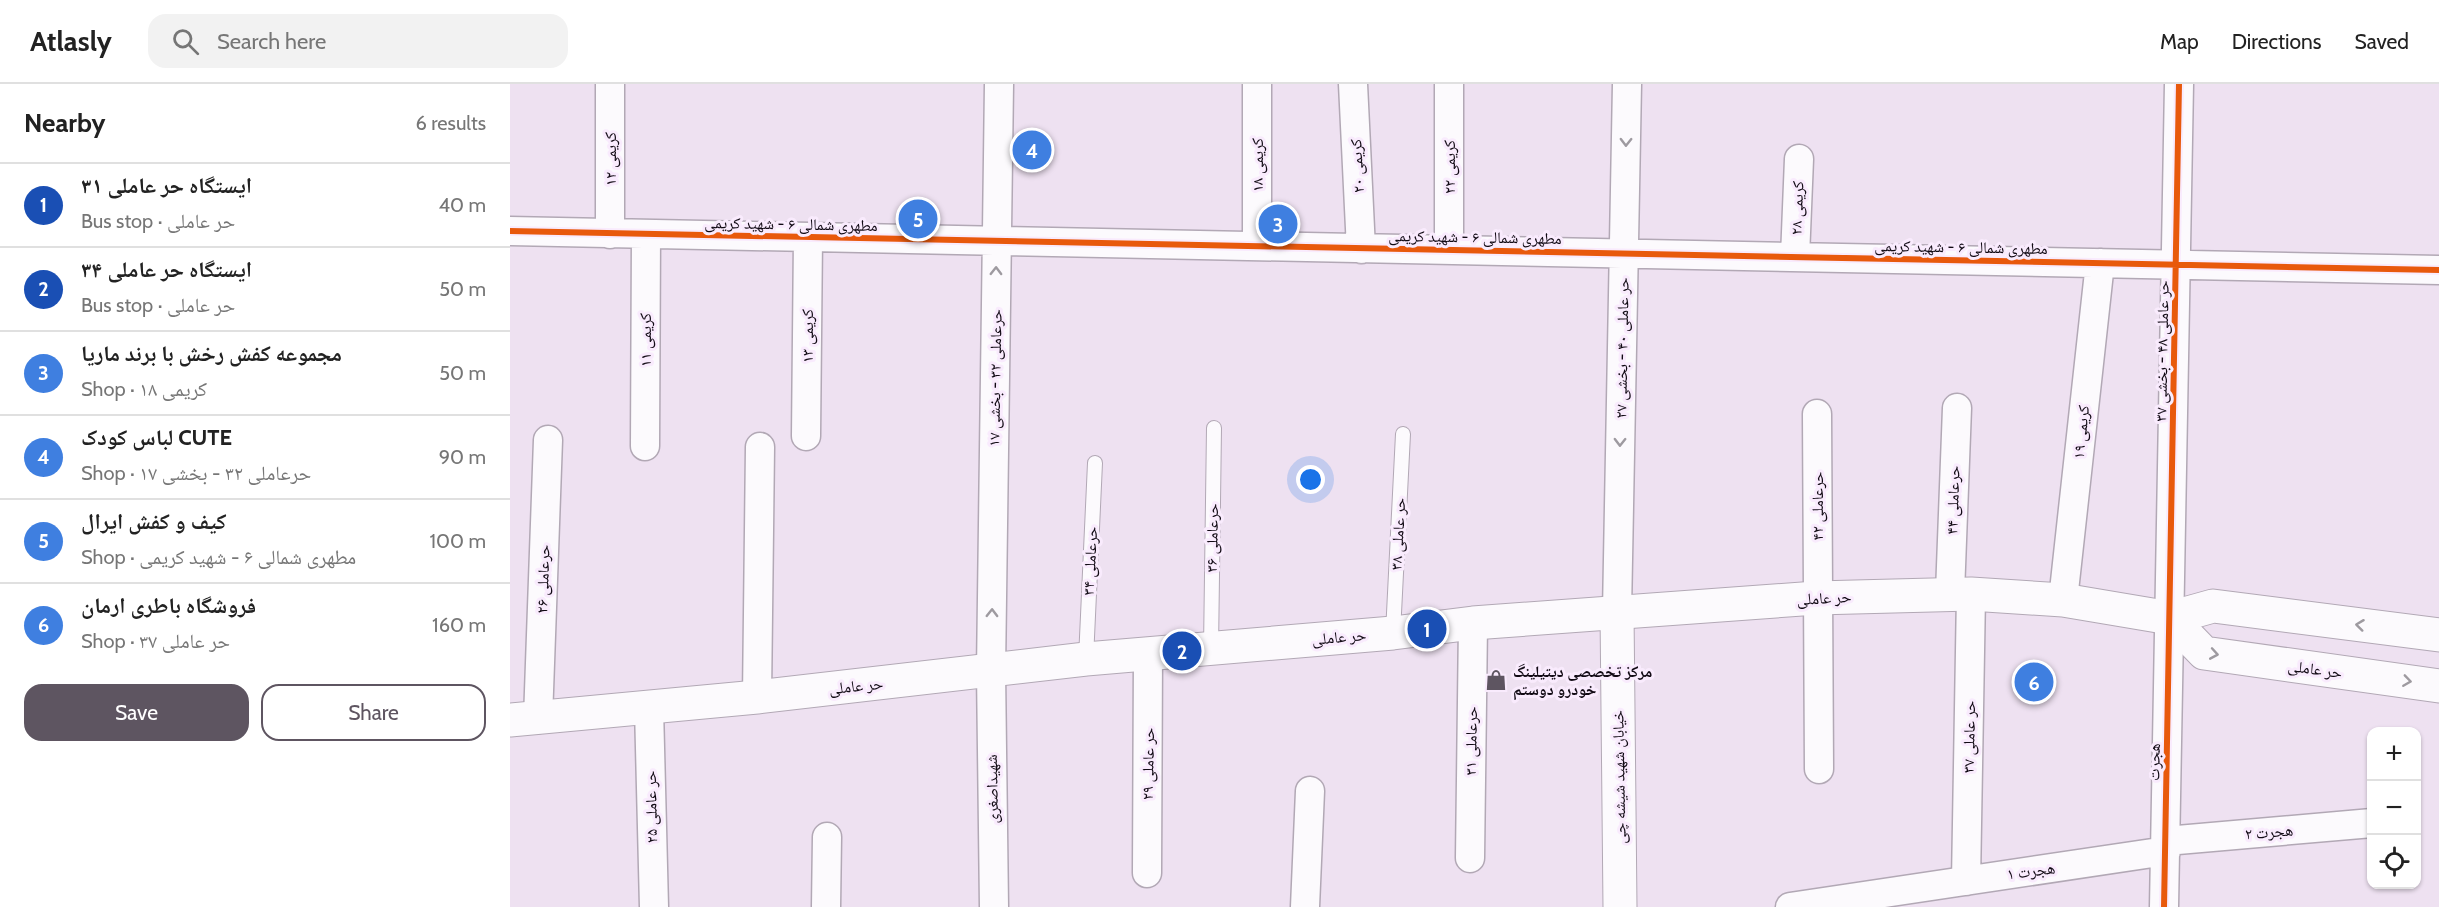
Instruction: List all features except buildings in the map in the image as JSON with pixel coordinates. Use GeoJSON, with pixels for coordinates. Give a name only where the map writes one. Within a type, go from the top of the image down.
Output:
{"type":"FeatureCollection","features":[{"type":"Feature","properties":{"kind":"main road","name":"حر عاملی"},"geometry":{"type":"LineString","coordinates":[[524,720],[757,697],[1086,658],[1393,633],[1473,623],[1816,598],[1960,594],[2062,600],[2170,618],[2213,606],[2439,635]]}},
{"type":"Feature","properties":{"kind":"main road","name":"خیابان شهید شیشه چی"},"geometry":{"type":"LineString","coordinates":[[1617,612],[1620,907]]}},
{"type":"Feature","properties":{"kind":"main road","name":"حر عاملی"},"geometry":{"type":"LineString","coordinates":[[2170,618],[2204,653],[2439,686]]}},
{"type":"Feature","properties":{"kind":"street","name":"کریمی ۱۲"},"geometry":{"type":"LineString","coordinates":[[610,84],[610,234]]}},
{"type":"Feature","properties":{"kind":"street","name":"حرعاملی ۳۲ - بخشی ۱۷"},"geometry":{"type":"LineString","coordinates":[[991,671],[999,84]]}},
{"type":"Feature","properties":{"kind":"street","name":"کریمی ۱۸"},"geometry":{"type":"LineString","coordinates":[[1257,84],[1257,246]]}},
{"type":"Feature","properties":{"kind":"street","name":"کریمی ۲۰"},"geometry":{"type":"LineString","coordinates":[[1353,84],[1361,249]]}},
{"type":"Feature","properties":{"kind":"street","name":"کریمی ۲۲"},"geometry":{"type":"LineString","coordinates":[[1449,84],[1449,250]]}},
{"type":"Feature","properties":{"kind":"street","name":"حر عاملی ۴۰ - بخشی ۲۷"},"geometry":{"type":"LineString","coordinates":[[1617,612],[1627,84]]}},
{"type":"Feature","properties":{"kind":"street","name":"حر عاملی ۴۸ - بخشی ۳۷"},"geometry":{"type":"LineString","coordinates":[[2170,618],[2179,84]]}},
{"type":"Feature","properties":{"kind":"street","name":"کریمی ۲۸"},"geometry":{"type":"LineString","coordinates":[[1795,257],[1799,159]]}},
{"type":"Feature","properties":{"kind":"street","name":"مطهری شمالی ۶ - شهید کریمی"},"geometry":{"type":"LineString","coordinates":[[510,231],[2439,270]]}},
{"type":"Feature","properties":{"kind":"street","name":"کریمی ۱۱"},"geometry":{"type":"LineString","coordinates":[[645,446],[646,234]]}},
{"type":"Feature","properties":{"kind":"street","name":"کریمی ۱۳"},"geometry":{"type":"LineString","coordinates":[[806,436],[808,237]]}},
{"type":"Feature","properties":{"kind":"street","name":"کریمی ۱۹"},"geometry":{"type":"LineString","coordinates":[[2062,600],[2100,263]]}},
{"type":"Feature","properties":{"kind":"street","name":"حرعاملی ۴۴"},"geometry":{"type":"LineString","coordinates":[[1957,408],[1960,594]]}},
{"type":"Feature","properties":{"kind":"street","name":"حرعاملی ۴۲"},"geometry":{"type":"LineString","coordinates":[[1817,414],[1816,598],[1819,769]]}},
{"type":"Feature","properties":{"kind":"street","name":"حرعاملی ۲۶"},"geometry":{"type":"LineString","coordinates":[[524,720],[548,440]]}},
{"type":"Feature","properties":{"kind":"street"},"geometry":{"type":"LineString","coordinates":[[757,697],[760,447]]}},
{"type":"Feature","properties":{"kind":"street","name":"حر عاملی ۳۷"},"geometry":{"type":"LineString","coordinates":[[1960,594],[1966,881]]}},
{"type":"Feature","properties":{"kind":"street","name":"هجرت"},"geometry":{"type":"LineString","coordinates":[[2164,907],[2170,618]]}},
{"type":"Feature","properties":{"kind":"street","name":"حرعاملی ۳۱"},"geometry":{"type":"LineString","coordinates":[[1470,858],[1473,623]]}},
{"type":"Feature","properties":{"kind":"street","name":"حر عاملی ۲۹"},"geometry":{"type":"LineString","coordinates":[[1147,873],[1149,654]]}},
{"type":"Feature","properties":{"kind":"street","name":"شهیداصغری"},"geometry":{"type":"LineString","coordinates":[[991,671],[994,907]]}},
{"type":"Feature","properties":{"kind":"street","name":"حر عاملی ۲۵"},"geometry":{"type":"LineString","coordinates":[[649,708],[654,907]]}},
{"type":"Feature","properties":{"kind":"street"},"geometry":{"type":"LineString","coordinates":[[1305,907],[1310,791]]}},
{"type":"Feature","properties":{"kind":"street","name":"هجرت ۲"},"geometry":{"type":"LineString","coordinates":[[2166,846],[2367,824]]}},
{"type":"Feature","properties":{"kind":"street"},"geometry":{"type":"LineString","coordinates":[[826,907],[827,837]]}},
{"type":"Feature","properties":{"kind":"street","name":"هجرت ۱"},"geometry":{"type":"LineString","coordinates":[[1790,907],[1966,881],[2166,846]]}},
{"type":"Feature","properties":{"kind":"lane"},"geometry":{"type":"LineString","coordinates":[[510,231],[510,244]]}},
{"type":"Feature","properties":{"kind":"lane","name":"حرعاملی ۳۶"},"geometry":{"type":"LineString","coordinates":[[1211,649],[1214,428]]}},
{"type":"Feature","properties":{"kind":"lane","name":"حر عاملی ۳۸"},"geometry":{"type":"LineString","coordinates":[[1393,633],[1403,434]]}},
{"type":"Feature","properties":{"kind":"lane","name":"حرعاملی ۳۴"},"geometry":{"type":"LineString","coordinates":[[1086,658],[1095,463]]}},
{"type":"Feature","properties":{"kind":"cycle path"},"geometry":{"type":"LineString","coordinates":[[2164,907],[2179,84]]}},
{"type":"Feature","properties":{"kind":"cycle path"},"geometry":{"type":"LineString","coordinates":[[510,231],[2439,270]]}},
{"type":"Feature","properties":{"kind":"place","name":"لباس کودک CUTE"},"geometry":{"type":"Point","coordinates":[1032,150]}},
{"type":"Feature","properties":{"kind":"place","name":"کیف و کفش ایرال"},"geometry":{"type":"Point","coordinates":[918,219]}},
{"type":"Feature","properties":{"kind":"place","name":"مجموعه کفش رخش با برند ماریا"},"geometry":{"type":"Point","coordinates":[1278,224]}},
{"type":"Feature","properties":{"kind":"place","name":"ایستگاه حر عاملی ۳۱"},"geometry":{"type":"Point","coordinates":[1427,629]}},
{"type":"Feature","properties":{"kind":"place","name":"ایستگاه حر عاملی ۳۴"},"geometry":{"type":"Point","coordinates":[1182,651]}},
{"type":"Feature","properties":{"kind":"place","name":"مرکز تخصصی دیتیلینگ خودرو دوستم"},"geometry":{"type":"Point","coordinates":[1496,680]}},
{"type":"Feature","properties":{"kind":"place","name":"فروشگاه باطری ارمان"},"geometry":{"type":"Point","coordinates":[2034,682]}}]}
